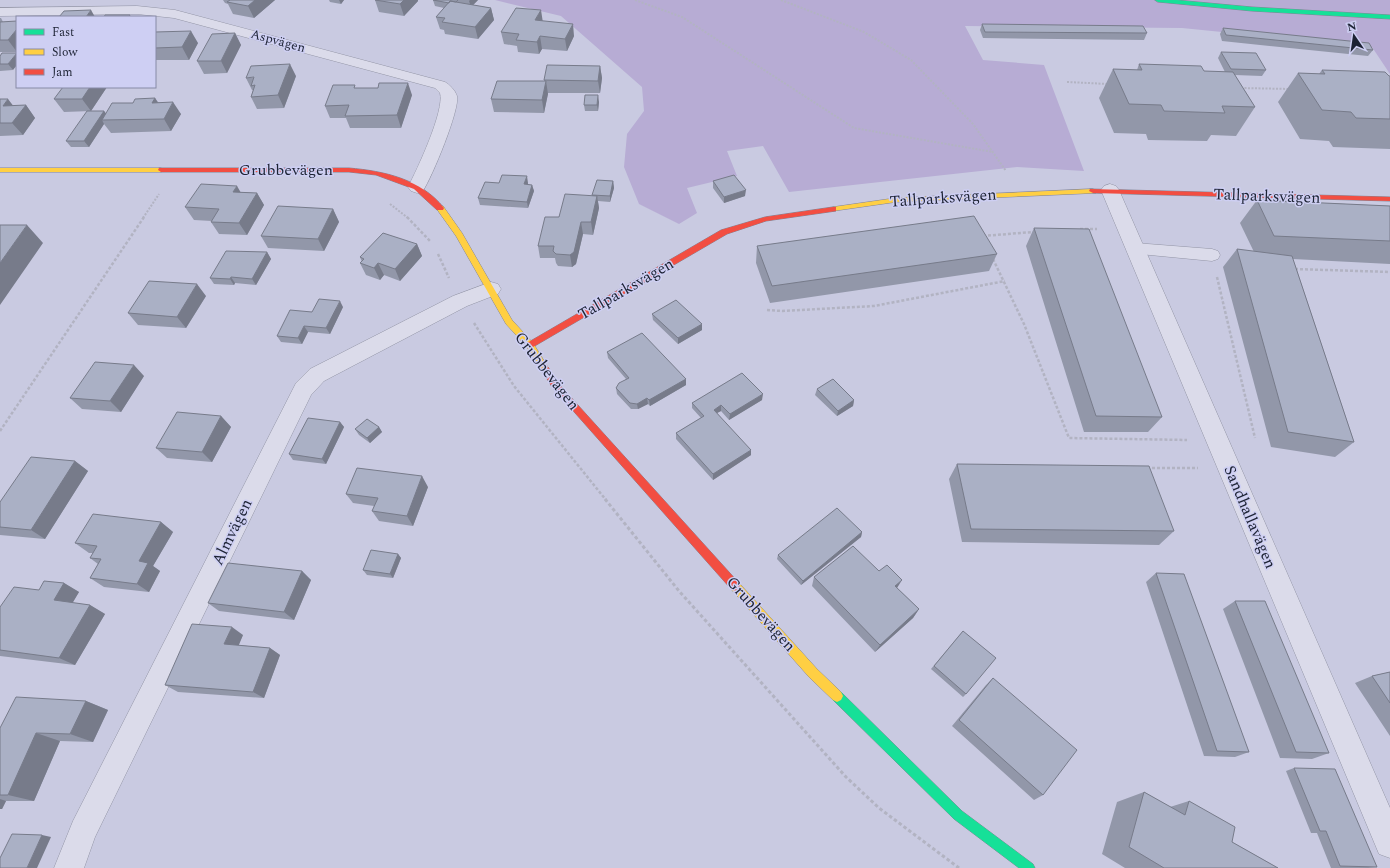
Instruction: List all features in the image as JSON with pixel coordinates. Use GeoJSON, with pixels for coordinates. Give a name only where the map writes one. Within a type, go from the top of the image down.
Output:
{"type":"FeatureCollection","features":[{"type":"Feature","properties":{"kind":"street"},"geometry":{"type":"LineString","coordinates":[[1158,0],[1252,9],[1390,17]]}},
{"type":"Feature","properties":{"kind":"street","name":"Aspvägen"},"geometry":{"type":"LineString","coordinates":[[0,12],[136,10],[175,14],[440,85],[448,91],[450,96],[449,103],[432,155],[417,187]]}},
{"type":"Feature","properties":{"kind":"street","name":"Grubbevägen"},"geometry":{"type":"LineString","coordinates":[[0,170],[349,170],[377,173],[417,187],[446,215],[509,322],[530,345],[555,385],[813,673],[958,815],[1029,868]]}},
{"type":"Feature","properties":{"kind":"street","name":"Tallparksvägen"},"geometry":{"type":"LineString","coordinates":[[530,345],[724,232],[744,224],[764,219],[896,200],[1019,193],[1110,190],[1390,200]]}},
{"type":"Feature","properties":{"kind":"street","name":"Sandhallavägen"},"geometry":{"type":"LineString","coordinates":[[1110,190],[1390,843]]}},
{"type":"Feature","properties":{"kind":"street","name":"Almvägen"},"geometry":{"type":"LineString","coordinates":[[69,868],[87,824],[303,389],[317,375],[460,301],[490,289]]}},
{"type":"Feature","properties":{"kind":"lane"},"geometry":{"type":"LineString","coordinates":[[1135,249],[1212,255]]}},
{"type":"Feature","properties":{"kind":"path"},"geometry":{"type":"LineString","coordinates":[[635,0],[682,17],[854,128],[993,152]]}},
{"type":"Feature","properties":{"kind":"path"},"geometry":{"type":"LineString","coordinates":[[781,0],[864,32],[912,60],[973,124],[1013,181],[1019,193]]}},
{"type":"Feature","properties":{"kind":"path"},"geometry":{"type":"LineString","coordinates":[[1067,82],[1114,84]]}},
{"type":"Feature","properties":{"kind":"path"},"geometry":{"type":"LineString","coordinates":[[1240,88],[1295,89]]}},
{"type":"Feature","properties":{"kind":"path"},"geometry":{"type":"LineString","coordinates":[[0,430],[175,170]]}},
{"type":"Feature","properties":{"kind":"path"},"geometry":{"type":"LineString","coordinates":[[383,201],[402,212],[418,226],[433,245]]}},
{"type":"Feature","properties":{"kind":"path"},"geometry":{"type":"LineString","coordinates":[[1074,230],[1126,228]]}},
{"type":"Feature","properties":{"kind":"path"},"geometry":{"type":"LineString","coordinates":[[984,242],[980,236],[1036,232]]}},
{"type":"Feature","properties":{"kind":"path"},"geometry":{"type":"LineString","coordinates":[[436,251],[460,301],[514,386],[679,591],[846,777],[879,808],[959,868]]}},
{"type":"Feature","properties":{"kind":"path"},"geometry":{"type":"LineString","coordinates":[[991,255],[1005,281],[1069,438],[1217,440]]}},
{"type":"Feature","properties":{"kind":"path"},"geometry":{"type":"LineString","coordinates":[[1212,255],[1255,438]]}},
{"type":"Feature","properties":{"kind":"path"},"geometry":{"type":"LineString","coordinates":[[1294,269],[1390,272]]}},
{"type":"Feature","properties":{"kind":"path"},"geometry":{"type":"LineString","coordinates":[[767,310],[782,311],[874,306],[908,301],[1005,281]]}},
{"type":"Feature","properties":{"kind":"path"},"geometry":{"type":"LineString","coordinates":[[1143,468],[1229,468]]}},
{"type":"Feature","properties":{"kind":"shaded area"},"geometry":{"type":"Polygon","coordinates":[[[495,0],[1390,0],[1390,74],[1372,47],[1182,28],[965,26],[983,60],[1044,65],[1084,171],[1017,167],[789,192],[763,146],[727,151],[737,176],[687,188],[697,213],[679,224],[639,204],[624,167],[627,134],[644,111],[642,87],[561,16],[495,0]]]}},
{"type":"Feature","properties":{"kind":"building"},"geometry":{"type":"Polygon","coordinates":[[[230,0],[255,0],[248,6],[227,2],[230,0]]]}},
{"type":"Feature","properties":{"kind":"building"},"geometry":{"type":"Polygon","coordinates":[[[375,0],[404,0],[400,4],[375,0]]]}},
{"type":"Feature","properties":{"kind":"building"},"geometry":{"type":"Polygon","coordinates":[[[433,0],[458,0],[456,2],[450,1],[449,3],[433,0]]]}},
{"type":"Feature","properties":{"kind":"building"},"geometry":{"type":"Polygon","coordinates":[[[450,1],[491,8],[475,27],[442,22],[445,18],[436,17],[450,1]]]}},
{"type":"Feature","properties":{"kind":"building"},"geometry":{"type":"Polygon","coordinates":[[[516,8],[541,10],[535,20],[573,24],[565,39],[540,36],[537,42],[516,40],[519,34],[501,32],[516,8]]]}},
{"type":"Feature","properties":{"kind":"building"},"geometry":{"type":"Polygon","coordinates":[[[91,10],[87,16],[60,16],[64,11],[91,10]]]}},
{"type":"Feature","properties":{"kind":"building"},"geometry":{"type":"Polygon","coordinates":[[[105,15],[130,15],[130,16],[105,15]]]}},
{"type":"Feature","properties":{"kind":"building"},"geometry":{"type":"Polygon","coordinates":[[[16,21],[16,30],[8,40],[0,40],[0,22],[16,21]]]}},
{"type":"Feature","properties":{"kind":"building"},"geometry":{"type":"Polygon","coordinates":[[[982,24],[1143,26],[1147,33],[985,32],[982,24]]]}},
{"type":"Feature","properties":{"kind":"building"},"geometry":{"type":"Polygon","coordinates":[[[1223,28],[1369,43],[1373,50],[1226,35],[1223,28]]]}},
{"type":"Feature","properties":{"kind":"building"},"geometry":{"type":"Polygon","coordinates":[[[191,31],[182,47],[156,48],[156,32],[191,31]]]}},
{"type":"Feature","properties":{"kind":"building"},"geometry":{"type":"Polygon","coordinates":[[[235,33],[221,61],[197,61],[212,34],[235,33]]]}},
{"type":"Feature","properties":{"kind":"building"},"geometry":{"type":"Polygon","coordinates":[[[1221,52],[1256,53],[1266,70],[1231,69],[1221,52]]]}},
{"type":"Feature","properties":{"kind":"building"},"geometry":{"type":"Polygon","coordinates":[[[2,53],[16,53],[8,64],[0,64],[0,56],[2,53]]]}},
{"type":"Feature","properties":{"kind":"building"},"geometry":{"type":"Polygon","coordinates":[[[290,64],[278,95],[251,97],[255,85],[251,86],[254,77],[246,78],[251,66],[290,64]]]}},
{"type":"Feature","properties":{"kind":"building"},"geometry":{"type":"Polygon","coordinates":[[[1139,64],[1201,66],[1204,71],[1233,72],[1255,107],[1222,106],[1225,113],[1164,111],[1161,105],[1129,104],[1113,69],[1142,70],[1139,64]]]}},
{"type":"Feature","properties":{"kind":"building"},"geometry":{"type":"Polygon","coordinates":[[[547,65],[600,66],[598,81],[544,80],[547,65]]]}},
{"type":"Feature","properties":{"kind":"building"},"geometry":{"type":"Polygon","coordinates":[[[1322,70],[1385,72],[1390,76],[1390,119],[1356,118],[1351,112],[1322,110],[1298,73],[1325,74],[1322,70]]]}},
{"type":"Feature","properties":{"kind":"building"},"geometry":{"type":"Polygon","coordinates":[[[497,81],[546,81],[542,100],[491,99],[497,81]]]}},
{"type":"Feature","properties":{"kind":"building"},"geometry":{"type":"Polygon","coordinates":[[[379,83],[408,83],[397,115],[345,116],[349,105],[325,106],[333,85],[355,85],[354,88],[378,88],[379,83]]]}},
{"type":"Feature","properties":{"kind":"building"},"geometry":{"type":"Polygon","coordinates":[[[62,88],[89,88],[82,99],[54,99],[62,88]]]}},
{"type":"Feature","properties":{"kind":"building"},"geometry":{"type":"Polygon","coordinates":[[[585,95],[598,95],[597,105],[584,105],[585,95]]]}},
{"type":"Feature","properties":{"kind":"building"},"geometry":{"type":"Polygon","coordinates":[[[155,98],[152,103],[173,102],[164,119],[102,120],[112,103],[133,103],[135,99],[155,98]]]}},
{"type":"Feature","properties":{"kind":"building"},"geometry":{"type":"Polygon","coordinates":[[[0,99],[8,99],[3,106],[26,105],[12,123],[0,123],[0,99]]]}},
{"type":"Feature","properties":{"kind":"building"},"geometry":{"type":"Polygon","coordinates":[[[87,111],[104,111],[84,141],[66,141],[87,111]]]}},
{"type":"Feature","properties":{"kind":"building"},"geometry":{"type":"Polygon","coordinates":[[[502,175],[527,176],[524,184],[532,185],[527,202],[478,198],[485,182],[499,183],[502,175]]]}},
{"type":"Feature","properties":{"kind":"building"},"geometry":{"type":"Polygon","coordinates":[[[734,175],[746,190],[724,197],[713,181],[734,175]]]}},
{"type":"Feature","properties":{"kind":"building"},"geometry":{"type":"Polygon","coordinates":[[[597,180],[613,181],[610,196],[592,195],[597,180]]]}},
{"type":"Feature","properties":{"kind":"building"},"geometry":{"type":"Polygon","coordinates":[[[201,184],[237,186],[233,192],[257,193],[239,223],[211,222],[219,209],[185,207],[201,184]]]}},
{"type":"Feature","properties":{"kind":"building"},"geometry":{"type":"Polygon","coordinates":[[[565,194],[597,196],[591,222],[581,222],[574,252],[570,255],[556,254],[553,251],[554,246],[538,246],[545,217],[559,217],[565,194]]]}},
{"type":"Feature","properties":{"kind":"building"},"geometry":{"type":"Polygon","coordinates":[[[1257,200],[1390,206],[1390,241],[1274,236],[1257,200]]]}},
{"type":"Feature","properties":{"kind":"building"},"geometry":{"type":"Polygon","coordinates":[[[278,206],[333,209],[318,239],[261,236],[278,206]]]}},
{"type":"Feature","properties":{"kind":"building"},"geometry":{"type":"Polygon","coordinates":[[[974,216],[997,254],[772,286],[757,246],[974,216]]]}},
{"type":"Feature","properties":{"kind":"building"},"geometry":{"type":"Polygon","coordinates":[[[0,225],[27,225],[0,263],[0,225]]]}},
{"type":"Feature","properties":{"kind":"building"},"geometry":{"type":"Polygon","coordinates":[[[1034,228],[1089,229],[1162,417],[1096,416],[1034,228]]]}},
{"type":"Feature","properties":{"kind":"building"},"geometry":{"type":"Polygon","coordinates":[[[383,233],[417,244],[395,269],[378,263],[374,268],[360,263],[364,259],[360,257],[383,233]]]}},
{"type":"Feature","properties":{"kind":"building"},"geometry":{"type":"Polygon","coordinates":[[[1237,249],[1292,256],[1354,442],[1288,432],[1237,249]]]}},
{"type":"Feature","properties":{"kind":"building"},"geometry":{"type":"Polygon","coordinates":[[[226,251],[267,252],[252,279],[231,277],[230,279],[210,278],[226,251]]]}},
{"type":"Feature","properties":{"kind":"building"},"geometry":{"type":"Polygon","coordinates":[[[149,281],[197,284],[177,317],[128,313],[149,281]]]}},
{"type":"Feature","properties":{"kind":"building"},"geometry":{"type":"Polygon","coordinates":[[[319,299],[340,301],[326,328],[304,326],[298,338],[277,336],[290,310],[312,312],[319,299]]]}},
{"type":"Feature","properties":{"kind":"building"},"geometry":{"type":"Polygon","coordinates":[[[676,300],[702,324],[678,338],[652,314],[676,300]]]}},
{"type":"Feature","properties":{"kind":"building"},"geometry":{"type":"Polygon","coordinates":[[[642,333],[686,379],[649,400],[647,398],[637,404],[630,403],[616,388],[619,383],[629,378],[607,352],[642,333]]]}},
{"type":"Feature","properties":{"kind":"building"},"geometry":{"type":"Polygon","coordinates":[[[95,362],[134,365],[110,401],[70,398],[95,362]]]}},
{"type":"Feature","properties":{"kind":"building"},"geometry":{"type":"Polygon","coordinates":[[[742,373],[763,394],[730,414],[721,405],[714,410],[751,450],[713,474],[676,433],[704,416],[692,403],[742,373]]]}},
{"type":"Feature","properties":{"kind":"building"},"geometry":{"type":"Polygon","coordinates":[[[833,379],[854,400],[838,411],[817,389],[833,379]]]}},
{"type":"Feature","properties":{"kind":"building"},"geometry":{"type":"Polygon","coordinates":[[[177,412],[221,416],[202,452],[156,448],[177,412]]]}},
{"type":"Feature","properties":{"kind":"building"},"geometry":{"type":"Polygon","coordinates":[[[308,418],[340,422],[322,459],[289,454],[308,418]]]}},
{"type":"Feature","properties":{"kind":"building"},"geometry":{"type":"Polygon","coordinates":[[[367,419],[379,427],[367,438],[355,429],[367,419]]]}},
{"type":"Feature","properties":{"kind":"building"},"geometry":{"type":"Polygon","coordinates":[[[31,457],[75,461],[31,530],[0,527],[0,502],[31,457]]]}},
{"type":"Feature","properties":{"kind":"building"},"geometry":{"type":"Polygon","coordinates":[[[957,464],[1149,466],[1174,531],[971,529],[957,464]]]}},
{"type":"Feature","properties":{"kind":"building"},"geometry":{"type":"Polygon","coordinates":[[[357,468],[422,476],[407,516],[372,511],[378,498],[346,494],[357,468]]]}},
{"type":"Feature","properties":{"kind":"building"},"geometry":{"type":"Polygon","coordinates":[[[837,508],[862,532],[803,581],[778,555],[837,508]]]}},
{"type":"Feature","properties":{"kind":"building"},"geometry":{"type":"Polygon","coordinates":[[[93,514],[161,522],[139,561],[148,563],[137,584],[90,578],[101,559],[90,558],[97,546],[75,543],[93,514]]]}},
{"type":"Feature","properties":{"kind":"building"},"geometry":{"type":"Polygon","coordinates":[[[853,546],[879,571],[887,565],[902,580],[895,586],[919,609],[880,645],[814,577],[853,546]]]}},
{"type":"Feature","properties":{"kind":"building"},"geometry":{"type":"Polygon","coordinates":[[[371,550],[398,554],[390,574],[363,570],[371,550]]]}},
{"type":"Feature","properties":{"kind":"building"},"geometry":{"type":"Polygon","coordinates":[[[228,563],[302,571],[284,612],[208,603],[228,563]]]}},
{"type":"Feature","properties":{"kind":"building"},"geometry":{"type":"Polygon","coordinates":[[[1156,573],[1184,574],[1249,752],[1217,751],[1156,573]]]}},
{"type":"Feature","properties":{"kind":"building"},"geometry":{"type":"Polygon","coordinates":[[[44,581],[64,583],[54,600],[90,605],[59,658],[0,650],[0,607],[14,587],[39,590],[44,581]]]}},
{"type":"Feature","properties":{"kind":"building"},"geometry":{"type":"Polygon","coordinates":[[[1235,601],[1265,601],[1329,753],[1296,752],[1235,601]]]}},
{"type":"Feature","properties":{"kind":"building"},"geometry":{"type":"Polygon","coordinates":[[[192,624],[232,627],[224,644],[270,648],[253,692],[165,685],[192,624]]]}},
{"type":"Feature","properties":{"kind":"building"},"geometry":{"type":"Polygon","coordinates":[[[963,631],[996,658],[966,694],[934,666],[963,631]]]}},
{"type":"Feature","properties":{"kind":"building"},"geometry":{"type":"Polygon","coordinates":[[[1390,672],[1390,703],[1372,676],[1390,672]]]}},
{"type":"Feature","properties":{"kind":"building"},"geometry":{"type":"Polygon","coordinates":[[[993,678],[1077,750],[1043,795],[959,720],[993,678]]]}},
{"type":"Feature","properties":{"kind":"building"},"geometry":{"type":"Polygon","coordinates":[[[16,697],[86,701],[70,734],[36,733],[8,795],[0,795],[0,728],[16,697]]]}},
{"type":"Feature","properties":{"kind":"building"},"geometry":{"type":"Polygon","coordinates":[[[1294,768],[1335,769],[1377,867],[1340,866],[1326,831],[1320,831],[1294,768]]]}},
{"type":"Feature","properties":{"kind":"building"},"geometry":{"type":"Polygon","coordinates":[[[1144,792],[1185,815],[1189,801],[1235,827],[1232,842],[1278,868],[1164,868],[1129,847],[1144,792]]]}},
{"type":"Feature","properties":{"kind":"building"},"geometry":{"type":"Polygon","coordinates":[[[12,834],[42,835],[27,868],[0,868],[0,858],[12,834]]]}},
{"type":"Feature","properties":{"kind":"traffic: fast"},"geometry":{"type":"LineString","coordinates":[[1158,0],[1252,9],[1390,17]]}},
{"type":"Feature","properties":{"kind":"traffic: fast"},"geometry":{"type":"LineString","coordinates":[[837,696],[958,815],[1029,868]]}},
{"type":"Feature","properties":{"kind":"traffic: slow"},"geometry":{"type":"LineString","coordinates":[[0,170],[161,170]]}},
{"type":"Feature","properties":{"kind":"traffic: slow"},"geometry":{"type":"LineString","coordinates":[[833,209],[896,200],[1093,191]]}},
{"type":"Feature","properties":{"kind":"traffic: slow"},"geometry":{"type":"LineString","coordinates":[[440,208],[459,235],[509,322],[530,345],[545,369]]}},
{"type":"Feature","properties":{"kind":"traffic: slow"},"geometry":{"type":"LineString","coordinates":[[735,586],[813,673],[837,696]]}},
{"type":"Feature","properties":{"kind":"traffic: jam"},"geometry":{"type":"LineString","coordinates":[[161,170],[349,170],[377,173],[417,187],[440,208]]}},
{"type":"Feature","properties":{"kind":"traffic: jam"},"geometry":{"type":"LineString","coordinates":[[1093,191],[1390,199]]}},
{"type":"Feature","properties":{"kind":"traffic: jam"},"geometry":{"type":"LineString","coordinates":[[530,345],[724,232],[765,219],[833,209]]}},
{"type":"Feature","properties":{"kind":"traffic: jam"},"geometry":{"type":"LineString","coordinates":[[545,369],[555,385],[735,586]]}}]}
